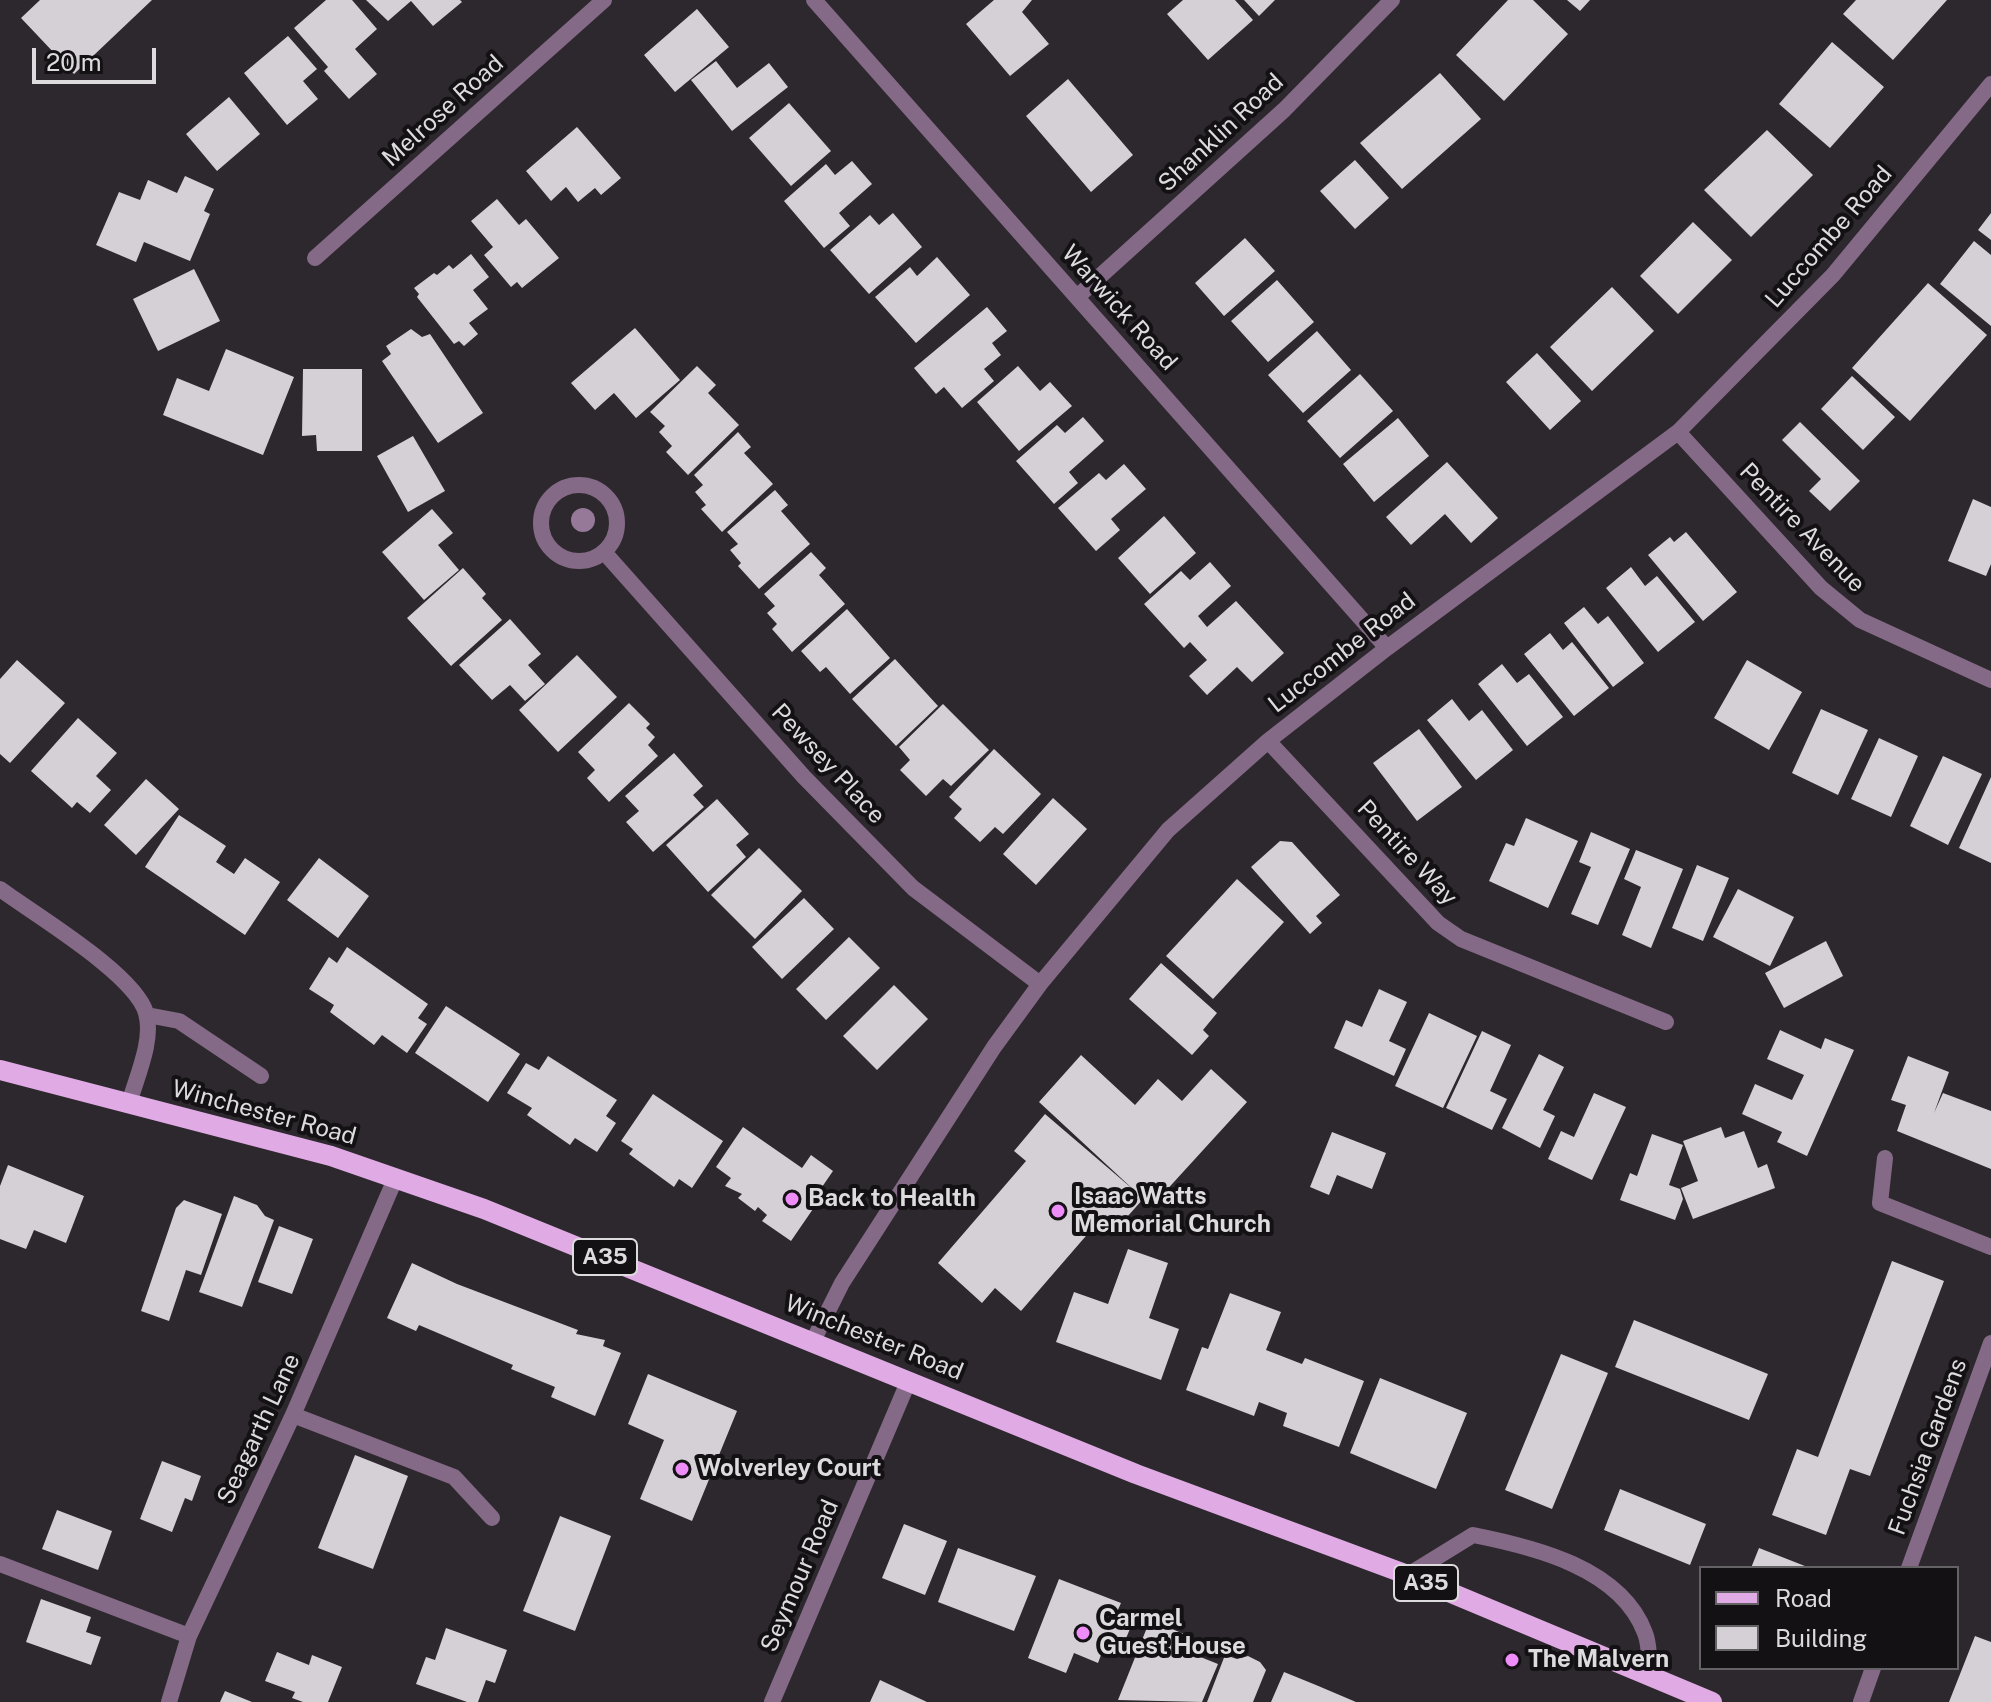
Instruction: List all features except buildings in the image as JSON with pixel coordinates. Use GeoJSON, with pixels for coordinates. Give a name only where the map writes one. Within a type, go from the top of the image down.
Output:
{"type":"FeatureCollection","features":[{"type":"Feature","properties":{"kind":"main road","name":"Winchester Road"},"geometry":{"type":"LineString","coordinates":[[0,1070],[317,1152],[396,1177],[813,1341],[1136,1474],[1408,1575],[1712,1702]]}},
{"type":"Feature","properties":{"kind":"street","name":"Melrose Road"},"geometry":{"type":"LineString","coordinates":[[315,258],[604,0]]}},
{"type":"Feature","properties":{"kind":"street","name":"Warwick Road"},"geometry":{"type":"LineString","coordinates":[[814,0],[1387,648]]}},
{"type":"Feature","properties":{"kind":"street","name":"Shanklin Road"},"geometry":{"type":"LineString","coordinates":[[1077,297],[1284,110],[1392,0]]}},
{"type":"Feature","properties":{"kind":"street","name":"Luccombe Road"},"geometry":{"type":"LineString","coordinates":[[813,1341],[842,1283],[901,1188],[1040,984],[1168,830],[1268,741],[1387,648],[1678,432],[1833,275],[1991,84]]}},
{"type":"Feature","properties":{"kind":"street","name":"Pentire Avenue"},"geometry":{"type":"LineString","coordinates":[[1678,432],[1821,588],[1860,620],[1991,680]]}},
{"type":"Feature","properties":{"kind":"street"},"geometry":{"type":"LineString","coordinates":[[580,485],[604,494],[613,505],[617,530],[604,552],[582,562],[559,556],[550,548],[541,525],[542,514],[555,493],[580,485]]}},
{"type":"Feature","properties":{"kind":"street","name":"Pewsey Place"},"geometry":{"type":"LineString","coordinates":[[604,552],[804,777],[913,888],[1040,984]]}},
{"type":"Feature","properties":{"kind":"street","name":"Pentire Way"},"geometry":{"type":"LineString","coordinates":[[1268,741],[1438,923],[1461,939],[1666,1022]]}},
{"type":"Feature","properties":{"kind":"street"},"geometry":{"type":"LineString","coordinates":[[0,889],[121,976],[139,997],[147,1015],[147,1036],[129,1104]]}},
{"type":"Feature","properties":{"kind":"street"},"geometry":{"type":"LineString","coordinates":[[147,1015],[179,1021],[261,1076]]}},
{"type":"Feature","properties":{"kind":"street"},"geometry":{"type":"LineString","coordinates":[[1885,1158],[1880,1203],[1991,1247]]}},
{"type":"Feature","properties":{"kind":"street","name":"Seagarth Lane"},"geometry":{"type":"LineString","coordinates":[[169,1702],[189,1636],[293,1415],[396,1177]]}},
{"type":"Feature","properties":{"kind":"street","name":"Fuchsia Gardens"},"geometry":{"type":"LineString","coordinates":[[1910,1566],[1991,1343]]}},
{"type":"Feature","properties":{"kind":"street","name":"Seymour Road"},"geometry":{"type":"LineString","coordinates":[[772,1702],[909,1380]]}},
{"type":"Feature","properties":{"kind":"street"},"geometry":{"type":"LineString","coordinates":[[293,1415],[454,1477],[492,1518]]}},
{"type":"Feature","properties":{"kind":"street"},"geometry":{"type":"LineString","coordinates":[[1408,1575],[1473,1535],[1552,1556],[1624,1595],[1646,1634],[1650,1676]]}},
{"type":"Feature","properties":{"kind":"street"},"geometry":{"type":"LineString","coordinates":[[0,1564],[189,1636]]}},
{"type":"Feature","properties":{"kind":"street"},"geometry":{"type":"LineString","coordinates":[[1861,1702],[1872,1670]]}},
{"type":"Feature","properties":{"kind":"place","name":"Back to Health"},"geometry":{"type":"Point","coordinates":[792,1199]}},
{"type":"Feature","properties":{"kind":"place","name":"Isaac Watts Memorial Church"},"geometry":{"type":"Point","coordinates":[1058,1211]}},
{"type":"Feature","properties":{"kind":"place","name":"Wolverley Court"},"geometry":{"type":"Point","coordinates":[682,1469]}},
{"type":"Feature","properties":{"kind":"place","name":"Carmel Guest House"},"geometry":{"type":"Point","coordinates":[1083,1633]}},
{"type":"Feature","properties":{"kind":"place","name":"The Malvern"},"geometry":{"type":"Point","coordinates":[1512,1660]}}]}
